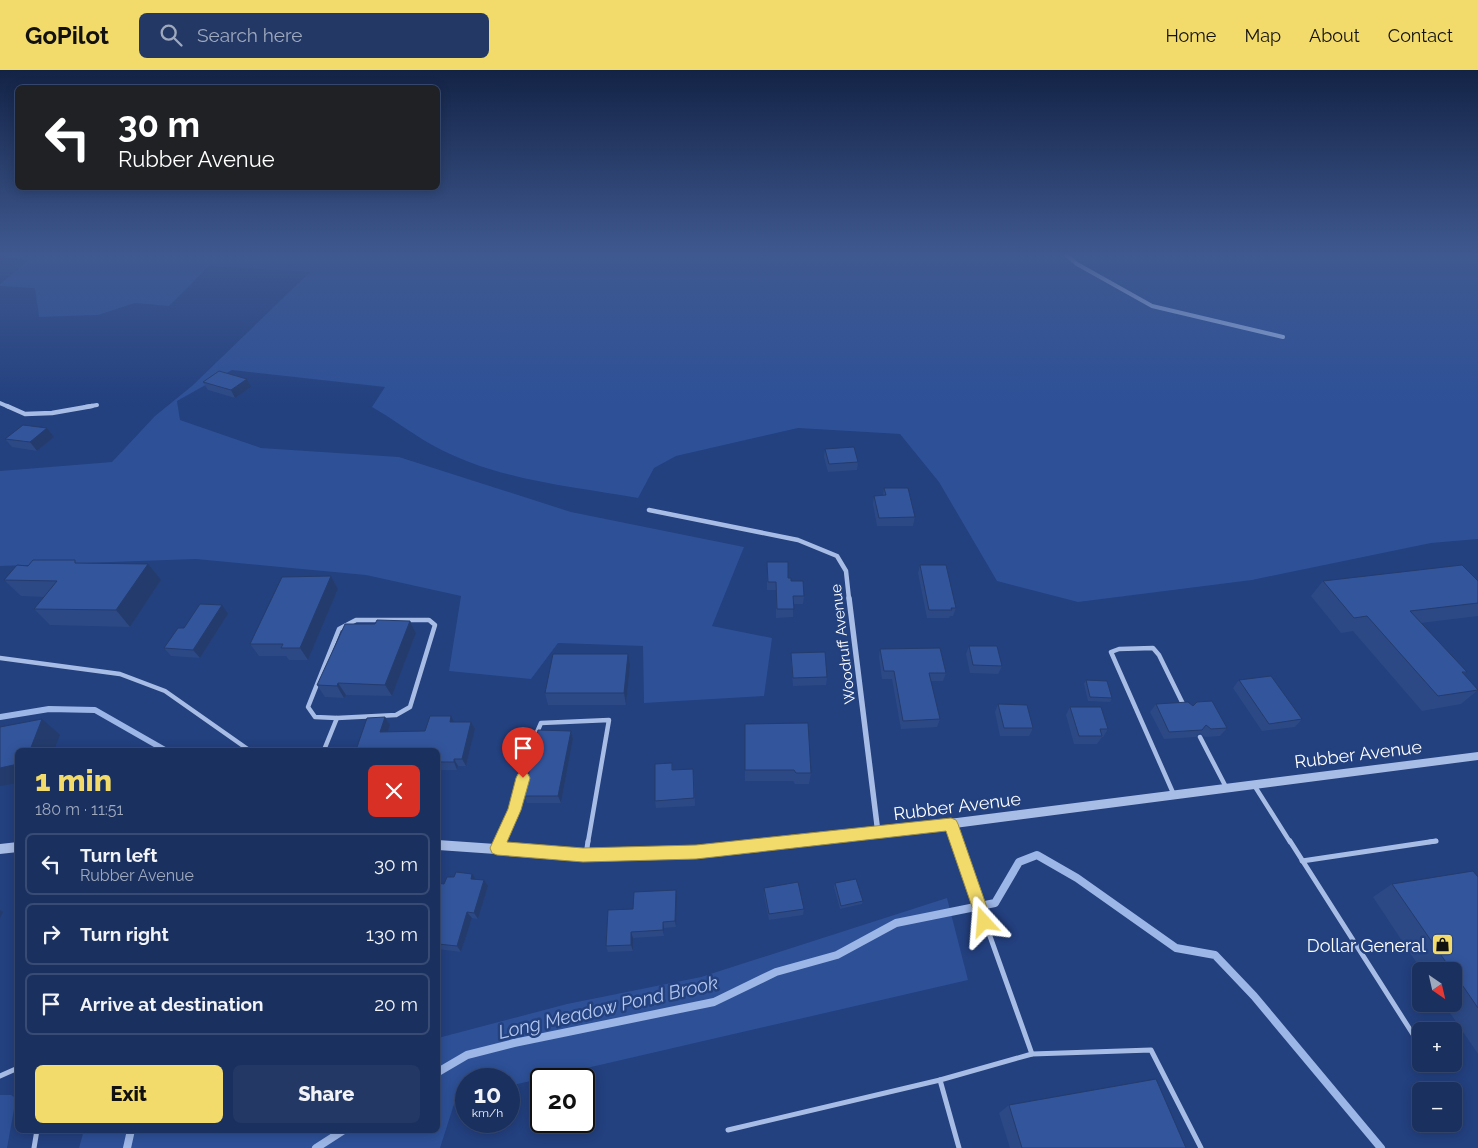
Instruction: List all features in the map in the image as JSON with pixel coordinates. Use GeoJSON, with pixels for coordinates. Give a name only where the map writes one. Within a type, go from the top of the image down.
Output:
{"type":"FeatureCollection","features":[{"type":"Feature","properties":{"kind":"street"},"geometry":{"type":"LineString","coordinates":[[0,403],[25,414],[52,413],[97,405]]}},
{"type":"Feature","properties":{"kind":"street","name":"Woodruff Avenue"},"geometry":{"type":"LineString","coordinates":[[650,510],[798,540],[836,556],[846,571],[878,834]]}},
{"type":"Feature","properties":{"kind":"street","name":"Rubber Avenue"},"geometry":{"type":"LineString","coordinates":[[440,845],[586,855],[696,852],[878,834],[1478,756]]}},
{"type":"Feature","properties":{"kind":"street"},"geometry":{"type":"LineString","coordinates":[[0,849],[15,847]]}},
{"type":"Feature","properties":{"kind":"lane"},"geometry":{"type":"LineString","coordinates":[[356,620],[428,620],[435,625],[410,707],[396,715],[336,718],[315,717],[308,707],[339,629],[356,620]]}},
{"type":"Feature","properties":{"kind":"lane"},"geometry":{"type":"LineString","coordinates":[[1174,795],[1111,652],[1115,650],[1153,648],[1159,655],[1186,710]]}},
{"type":"Feature","properties":{"kind":"lane"},"geometry":{"type":"LineString","coordinates":[[0,658],[120,674],[165,691],[247,748]]}},
{"type":"Feature","properties":{"kind":"lane"},"geometry":{"type":"LineString","coordinates":[[325,748],[336,718]]}},
{"type":"Feature","properties":{"kind":"lane"},"geometry":{"type":"LineString","coordinates":[[497,848],[514,810],[531,746],[541,723],[609,720],[586,855]]}},
{"type":"Feature","properties":{"kind":"lane"},"geometry":{"type":"LineString","coordinates":[[1200,737],[1227,789]]}},
{"type":"Feature","properties":{"kind":"lane"},"geometry":{"type":"LineString","coordinates":[[1254,785],[1412,1034]]}},
{"type":"Feature","properties":{"kind":"lane"},"geometry":{"type":"LineString","coordinates":[[951,824],[1032,1054]]}},
{"type":"Feature","properties":{"kind":"lane"},"geometry":{"type":"LineString","coordinates":[[1302,861],[1436,841]]}},
{"type":"Feature","properties":{"kind":"lane"},"geometry":{"type":"LineString","coordinates":[[728,1130],[940,1080],[1032,1054],[1151,1050],[1201,1148]]}},
{"type":"Feature","properties":{"kind":"lane"},"geometry":{"type":"LineString","coordinates":[[0,1076],[15,1069]]}},
{"type":"Feature","properties":{"kind":"lane"},"geometry":{"type":"LineString","coordinates":[[940,1080],[959,1148]]}},
{"type":"Feature","properties":{"kind":"lane"},"geometry":{"type":"LineString","coordinates":[[34,1148],[36,1133]]}},
{"type":"Feature","properties":{"kind":"shaded area"},"geometry":{"type":"Polygon","coordinates":[[[37,304],[131,304],[98,315],[39,317],[37,304]]]}},
{"type":"Feature","properties":{"kind":"shaded area"},"geometry":{"type":"Polygon","coordinates":[[[150,304],[171,304],[169,306],[150,304]]]}},
{"type":"Feature","properties":{"kind":"shaded area"},"geometry":{"type":"Polygon","coordinates":[[[277,304],[1478,304],[1478,539],[1431,543],[1252,580],[1078,602],[997,581],[939,482],[900,434],[798,428],[676,456],[654,468],[638,498],[534,480],[482,467],[458,458],[426,442],[372,407],[385,387],[232,370],[177,401],[180,420],[261,448],[399,457],[571,512],[744,547],[712,626],[772,638],[764,696],[644,703],[643,646],[558,643],[531,679],[449,671],[461,596],[366,575],[196,559],[0,566],[0,471],[112,462],[155,416],[192,386],[277,304]]]}},
{"type":"Feature","properties":{"kind":"shaded area"},"geometry":{"type":"Polygon","coordinates":[[[947,898],[968,980],[587,1068],[530,1068],[530,1081],[520,1083],[520,1068],[455,1068],[455,1101],[440,1148],[79,1148],[83,1133],[440,1133],[440,1037],[567,1004],[701,977],[947,898]]]}},
{"type":"Feature","properties":{"kind":"shaded area"},"geometry":{"type":"Polygon","coordinates":[[[0,1095],[11,1095],[15,1097],[15,1104],[7,1148],[0,1148],[0,1095]]]}},
{"type":"Feature","properties":{"kind":"building"},"geometry":{"type":"Polygon","coordinates":[[[219,371],[247,379],[231,390],[203,382],[219,371]]]}},
{"type":"Feature","properties":{"kind":"building"},"geometry":{"type":"Polygon","coordinates":[[[23,425],[47,428],[30,442],[5,439],[23,425]]]}},
{"type":"Feature","properties":{"kind":"building"},"geometry":{"type":"Polygon","coordinates":[[[854,447],[858,462],[829,464],[825,449],[854,447]]]}},
{"type":"Feature","properties":{"kind":"building"},"geometry":{"type":"Polygon","coordinates":[[[884,488],[908,488],[915,517],[879,518],[874,496],[886,495],[884,488]]]}},
{"type":"Feature","properties":{"kind":"building"},"geometry":{"type":"Polygon","coordinates":[[[33,560],[75,560],[75,563],[148,564],[116,610],[34,609],[57,581],[4,580],[17,565],[28,566],[33,560]]]}},
{"type":"Feature","properties":{"kind":"building"},"geometry":{"type":"Polygon","coordinates":[[[767,562],[788,562],[788,578],[791,578],[791,581],[803,581],[804,596],[793,596],[794,609],[777,609],[776,582],[768,582],[767,562]]]}},
{"type":"Feature","properties":{"kind":"building"},"geometry":{"type":"Polygon","coordinates":[[[920,565],[946,565],[956,608],[951,608],[952,610],[929,610],[920,565]]]}},
{"type":"Feature","properties":{"kind":"building"},"geometry":{"type":"Polygon","coordinates":[[[1462,565],[1478,581],[1478,603],[1410,611],[1467,672],[1462,672],[1478,690],[1438,696],[1367,616],[1354,618],[1323,581],[1462,565]]]}},
{"type":"Feature","properties":{"kind":"building"},"geometry":{"type":"Polygon","coordinates":[[[331,576],[300,648],[281,648],[283,644],[250,644],[282,577],[331,576]]]}},
{"type":"Feature","properties":{"kind":"building"},"geometry":{"type":"Polygon","coordinates":[[[200,604],[222,605],[193,650],[164,648],[178,628],[184,628],[200,604]]]}},
{"type":"Feature","properties":{"kind":"building"},"geometry":{"type":"Polygon","coordinates":[[[377,620],[410,621],[385,685],[338,683],[337,686],[317,685],[345,624],[375,624],[377,620]]]}},
{"type":"Feature","properties":{"kind":"building"},"geometry":{"type":"Polygon","coordinates":[[[969,646],[997,646],[1002,666],[973,665],[969,646]]]}},
{"type":"Feature","properties":{"kind":"building"},"geometry":{"type":"Polygon","coordinates":[[[940,648],[946,673],[929,673],[940,719],[903,721],[894,671],[884,671],[880,649],[940,648]]]}},
{"type":"Feature","properties":{"kind":"building"},"geometry":{"type":"Polygon","coordinates":[[[825,652],[827,677],[793,678],[791,653],[825,652]]]}},
{"type":"Feature","properties":{"kind":"building"},"geometry":{"type":"Polygon","coordinates":[[[553,654],[628,654],[624,693],[545,693],[553,654]]]}},
{"type":"Feature","properties":{"kind":"building"},"geometry":{"type":"Polygon","coordinates":[[[1271,676],[1302,719],[1269,724],[1239,680],[1271,676]]]}},
{"type":"Feature","properties":{"kind":"building"},"geometry":{"type":"Polygon","coordinates":[[[1086,680],[1107,681],[1112,698],[1090,697],[1086,680]]]}},
{"type":"Feature","properties":{"kind":"building"},"geometry":{"type":"Polygon","coordinates":[[[1212,701],[1227,728],[1211,729],[1206,725],[1202,730],[1169,732],[1156,704],[1188,702],[1193,706],[1197,702],[1212,701]]]}},
{"type":"Feature","properties":{"kind":"building"},"geometry":{"type":"Polygon","coordinates":[[[998,704],[1027,705],[1033,728],[1004,728],[998,704]]]}},
{"type":"Feature","properties":{"kind":"building"},"geometry":{"type":"Polygon","coordinates":[[[1070,707],[1101,707],[1108,729],[1100,729],[1102,736],[1079,736],[1070,707]]]}},
{"type":"Feature","properties":{"kind":"building"},"geometry":{"type":"Polygon","coordinates":[[[430,716],[451,716],[450,722],[471,722],[462,759],[454,759],[454,762],[440,762],[440,748],[357,748],[367,718],[385,717],[380,732],[425,731],[430,716]]]}},
{"type":"Feature","properties":{"kind":"building"},"geometry":{"type":"Polygon","coordinates":[[[42,719],[31,748],[15,748],[15,765],[0,768],[0,727],[42,719]]]}},
{"type":"Feature","properties":{"kind":"building"},"geometry":{"type":"Polygon","coordinates":[[[808,723],[811,773],[796,773],[794,770],[745,770],[745,724],[808,723]]]}},
{"type":"Feature","properties":{"kind":"building"},"geometry":{"type":"Polygon","coordinates":[[[538,730],[571,731],[558,796],[524,796],[538,730]]]}},
{"type":"Feature","properties":{"kind":"building"},"geometry":{"type":"Polygon","coordinates":[[[672,763],[672,770],[693,769],[694,798],[655,801],[655,764],[672,763]]]}},
{"type":"Feature","properties":{"kind":"building"},"geometry":{"type":"Polygon","coordinates":[[[1473,871],[1478,877],[1478,1008],[1462,985],[1462,962],[1446,962],[1392,884],[1473,871]]]}},
{"type":"Feature","properties":{"kind":"building"},"geometry":{"type":"Polygon","coordinates":[[[456,872],[472,874],[471,879],[484,880],[474,913],[467,912],[457,946],[440,944],[440,883],[444,884],[447,877],[454,877],[456,872]]]}},
{"type":"Feature","properties":{"kind":"building"},"geometry":{"type":"Polygon","coordinates":[[[856,879],[863,901],[841,906],[835,883],[856,879]]]}},
{"type":"Feature","properties":{"kind":"building"},"geometry":{"type":"Polygon","coordinates":[[[798,882],[804,909],[769,914],[764,888],[798,882]]]}},
{"type":"Feature","properties":{"kind":"building"},"geometry":{"type":"Polygon","coordinates":[[[676,890],[675,921],[663,922],[663,930],[631,932],[631,945],[606,946],[608,910],[633,909],[634,892],[676,890]]]}},
{"type":"Feature","properties":{"kind":"building"},"geometry":{"type":"Polygon","coordinates":[[[1156,1079],[1186,1148],[1022,1148],[1009,1105],[1156,1079]]]}},
{"type":"Feature","properties":{"kind":"waterway"},"geometry":{"type":"LineString","coordinates":[[1149,304],[1283,337]]}},
{"type":"Feature","properties":{"kind":"waterway","name":"Long Meadow Pond Brook"},"geometry":{"type":"LineString","coordinates":[[0,717],[49,709],[95,710],[162,748]]}},
{"type":"Feature","properties":{"kind":"waterway","name":"Long Meadow Pond Brook"},"geometry":{"type":"LineString","coordinates":[[440,1071],[467,1055],[514,1043],[714,1002],[776,972],[837,955],[896,923],[995,903],[1019,862],[1037,855],[1077,878],[1176,948],[1215,955],[1254,996],[1381,1148]]}},
{"type":"Feature","properties":{"kind":"waterway","name":"Long Meadow Pond Brook"},"geometry":{"type":"LineString","coordinates":[[127,1148],[130,1133]]}},
{"type":"Feature","properties":{"kind":"waterway","name":"Long Meadow Pond Brook"},"geometry":{"type":"LineString","coordinates":[[316,1148],[339,1133]]}},
{"type":"Feature","properties":{"kind":"place","name":"Dollar General"},"geometry":{"type":"Point","coordinates":[1442,945]}},
{"type":"Feature","properties":{"kind":"route"},"geometry":{"type":"LineString","coordinates":[[523,778],[514,810],[497,848],[583,855],[696,852],[878,834],[951,824],[984,922]]}}]}
